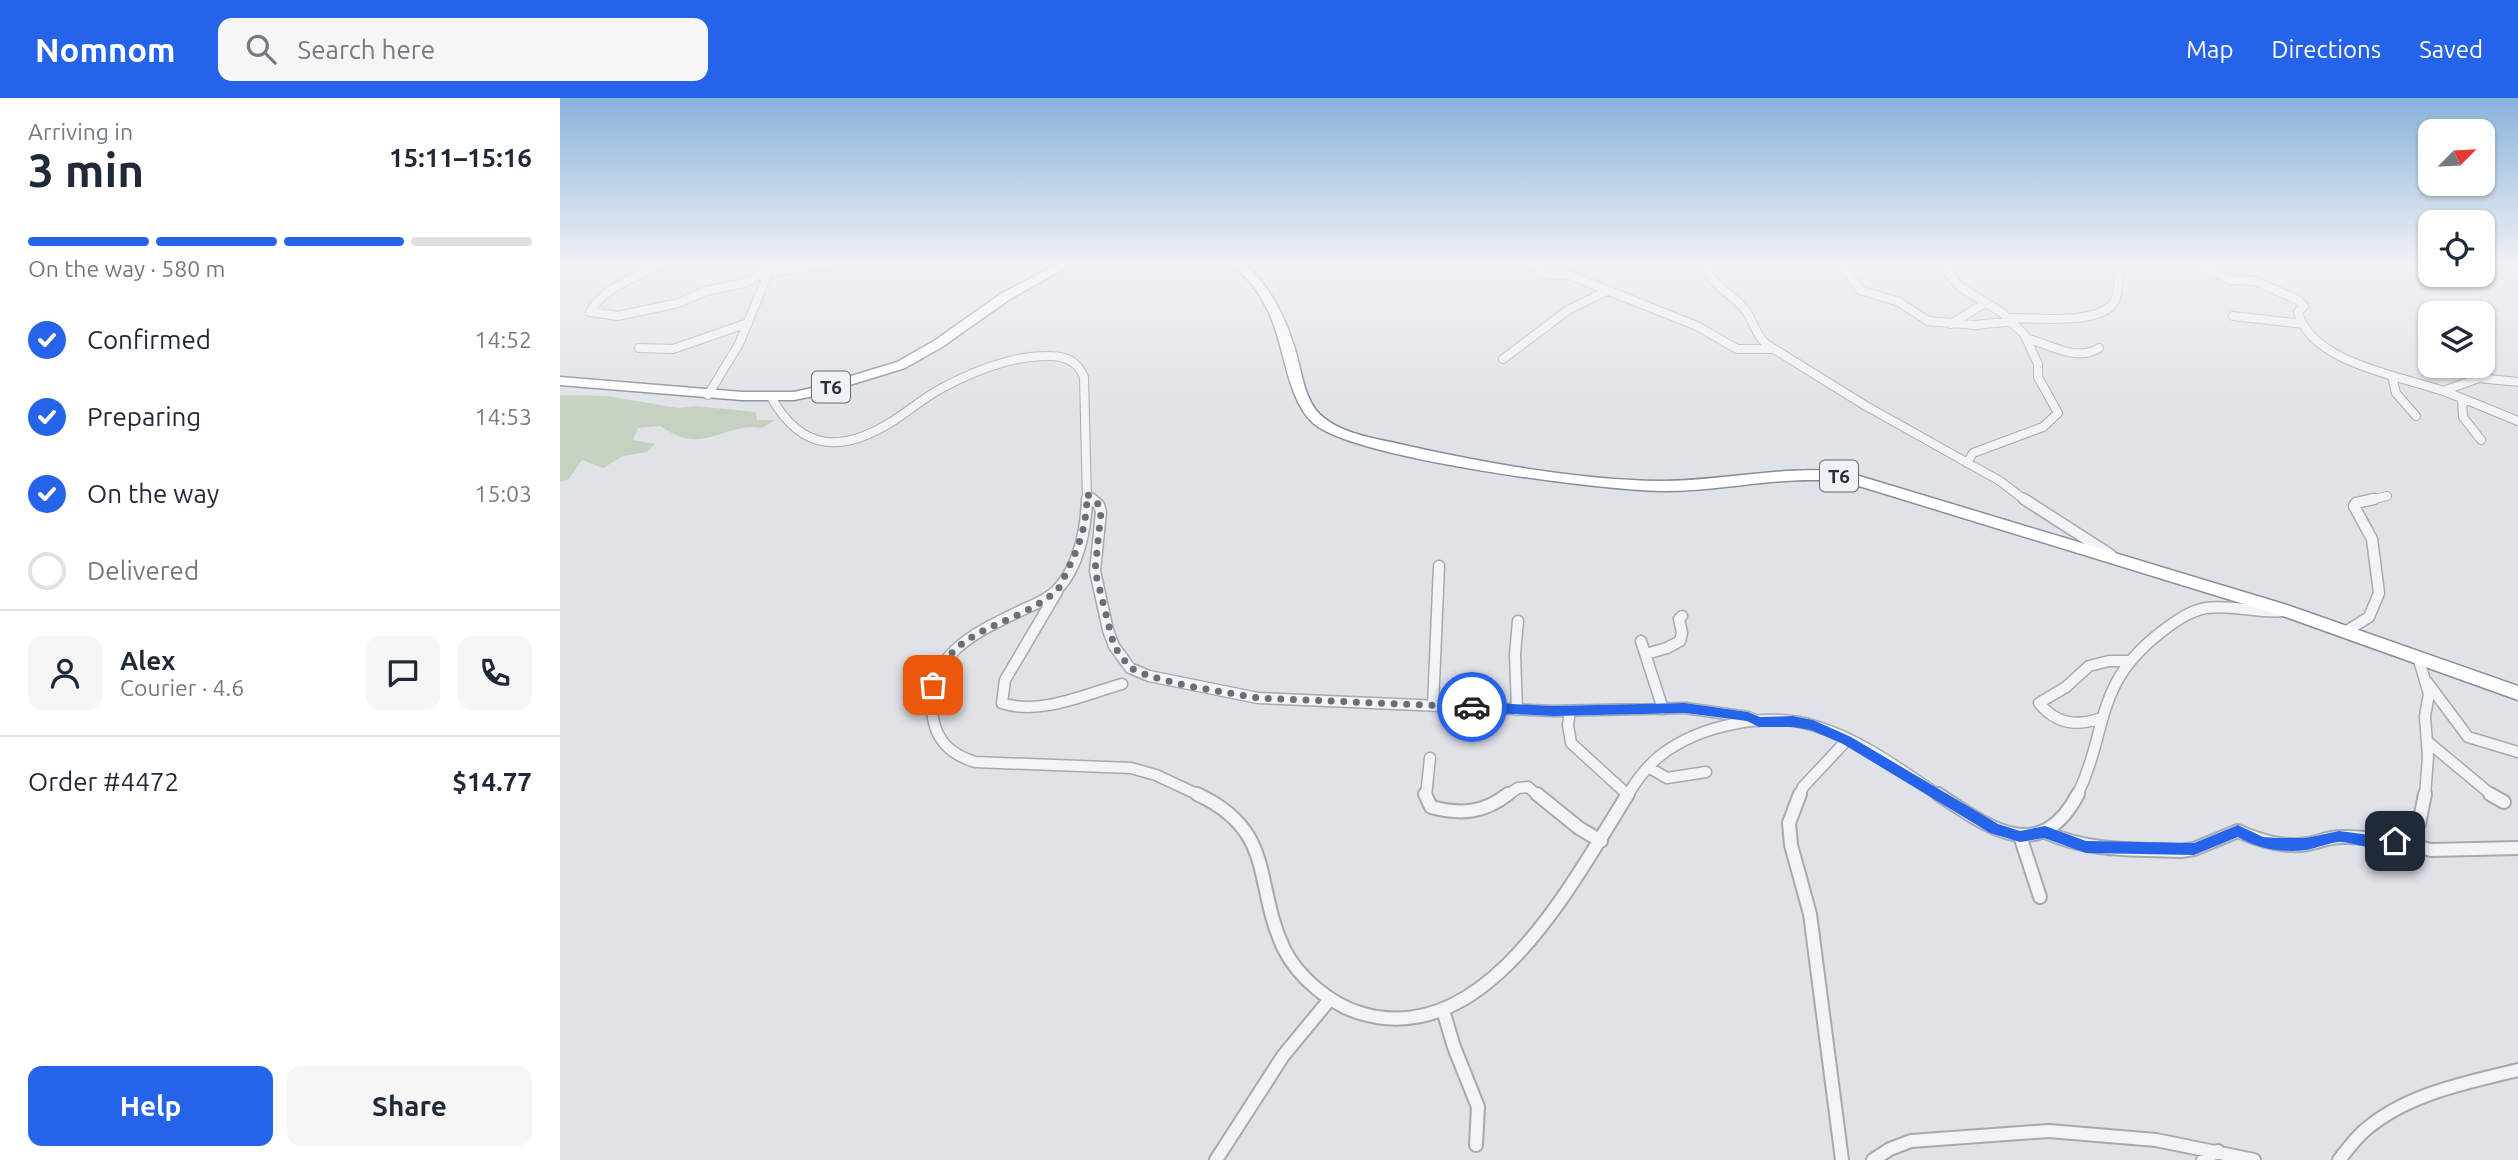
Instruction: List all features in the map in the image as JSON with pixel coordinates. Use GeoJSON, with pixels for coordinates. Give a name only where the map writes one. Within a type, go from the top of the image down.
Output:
{"type":"FeatureCollection","features":[{"type":"Feature","properties":{"kind":"highway","name":"T6"},"geometry":{"type":"LineString","coordinates":[[560,382],[708,395],[771,397],[814,392],[901,365],[938,344],[984,312]]}},
{"type":"Feature","properties":{"kind":"highway","name":"T6"},"geometry":{"type":"LineString","coordinates":[[1274,312],[1280,323],[1300,394],[1308,408],[1321,423],[1357,440],[1531,472],[1629,484],[1688,485],[1787,472],[1828,474],[1874,484],[2287,611],[2518,693]]}},
{"type":"Feature","properties":{"kind":"street"},"geometry":{"type":"LineString","coordinates":[[590,312],[618,316],[638,312]]}},
{"type":"Feature","properties":{"kind":"street"},"geometry":{"type":"LineString","coordinates":[[708,395],[753,312]]}},
{"type":"Feature","properties":{"kind":"street"},"geometry":{"type":"LineString","coordinates":[[1503,359],[1566,312]]}},
{"type":"Feature","properties":{"kind":"street"},"geometry":{"type":"LineString","coordinates":[[1660,312],[1697,326],[1737,349],[1774,349]]}},
{"type":"Feature","properties":{"kind":"street"},"geometry":{"type":"LineString","coordinates":[[1745,312],[1758,337],[1774,349],[1866,406],[2000,481],[2039,510],[2115,558]]}},
{"type":"Feature","properties":{"kind":"street"},"geometry":{"type":"LineString","coordinates":[[1914,312],[1928,321],[1951,324],[2070,317],[2096,312]]}},
{"type":"Feature","properties":{"kind":"street"},"geometry":{"type":"LineString","coordinates":[[1951,324],[1971,312]]}},
{"type":"Feature","properties":{"kind":"street"},"geometry":{"type":"LineString","coordinates":[[1967,463],[1973,453],[2034,431],[2057,416],[2057,411],[2038,377],[2040,368],[2029,339],[2013,319],[2000,312]]}},
{"type":"Feature","properties":{"kind":"street"},"geometry":{"type":"LineString","coordinates":[[2298,312],[2303,324],[2335,354],[2358,366],[2443,391],[2518,421]]}},
{"type":"Feature","properties":{"kind":"street"},"geometry":{"type":"LineString","coordinates":[[2233,316],[2303,324]]}},
{"type":"Feature","properties":{"kind":"street"},"geometry":{"type":"LineString","coordinates":[[639,348],[673,349],[748,323]]}},
{"type":"Feature","properties":{"kind":"street"},"geometry":{"type":"LineString","coordinates":[[2029,339],[2077,354],[2091,354],[2099,348]]}},
{"type":"Feature","properties":{"kind":"street"},"geometry":{"type":"LineString","coordinates":[[771,397],[791,428],[811,440],[826,442],[882,427],[941,389],[992,367],[1042,356],[1067,359],[1077,364],[1084,377],[1087,523],[1079,549],[1059,588],[1005,680],[1002,703],[1009,707],[1026,708],[1122,684]]}},
{"type":"Feature","properties":{"kind":"street"},"geometry":{"type":"LineString","coordinates":[[2392,376],[2396,393],[2416,416]]}},
{"type":"Feature","properties":{"kind":"street"},"geometry":{"type":"LineString","coordinates":[[2443,391],[2475,376],[2494,376],[2518,382]]}},
{"type":"Feature","properties":{"kind":"street"},"geometry":{"type":"LineString","coordinates":[[2462,399],[2463,417],[2481,440]]}},
{"type":"Feature","properties":{"kind":"street"},"geometry":{"type":"LineString","coordinates":[[1087,494],[1099,505],[1101,512],[1095,571],[1108,630],[1114,646],[1130,668],[1149,676],[1258,698],[1517,710],[1702,710],[1748,717],[1759,722]]}},
{"type":"Feature","properties":{"kind":"street"},"geometry":{"type":"LineString","coordinates":[[2345,632],[2369,617],[2379,593],[2372,539],[2354,506],[2356,503],[2387,496]]}},
{"type":"Feature","properties":{"kind":"street"},"geometry":{"type":"LineString","coordinates":[[1433,706],[1439,566]]}},
{"type":"Feature","properties":{"kind":"street"},"geometry":{"type":"LineString","coordinates":[[1059,588],[1041,602],[966,640],[944,660],[933,685],[931,700],[932,716],[940,740],[954,755],[966,761],[984,764],[1115,767],[1143,771],[1184,787],[1216,804],[1246,830],[1259,850],[1276,927],[1284,948],[1299,971],[1338,1006],[1361,1015],[1387,1018],[1422,1017],[1443,1010],[1501,971],[1544,922],[1601,841],[1648,767],[1672,747],[1715,730],[1759,722],[1813,725],[1847,740],[1978,821],[2009,835],[2045,832],[2063,818],[2080,793],[2101,718],[2121,671],[2129,661],[2187,614],[2199,610],[2239,609],[2265,614],[2287,611]]}},
{"type":"Feature","properties":{"kind":"street"},"geometry":{"type":"LineString","coordinates":[[1646,654],[1662,650],[1679,641],[1682,637],[1679,619],[1682,616]]}},
{"type":"Feature","properties":{"kind":"street"},"geometry":{"type":"LineString","coordinates":[[1517,710],[1517,672],[1514,659],[1518,621]]}},
{"type":"Feature","properties":{"kind":"street"},"geometry":{"type":"LineString","coordinates":[[1641,640],[1663,709]]}},
{"type":"Feature","properties":{"kind":"street"},"geometry":{"type":"LineString","coordinates":[[2395,841],[2414,828],[2422,818],[2426,797],[2428,742],[2424,716],[2429,694],[2418,657]]}},
{"type":"Feature","properties":{"kind":"street"},"geometry":{"type":"LineString","coordinates":[[2101,718],[2085,724],[2068,724],[2039,703],[2066,687],[2089,666],[2109,661],[2129,661]]}},
{"type":"Feature","properties":{"kind":"street"},"geometry":{"type":"LineString","coordinates":[[2427,681],[2468,737],[2518,752]]}},
{"type":"Feature","properties":{"kind":"street"},"geometry":{"type":"LineString","coordinates":[[1570,711],[1568,725],[1571,743],[1628,795]]}},
{"type":"Feature","properties":{"kind":"street"},"geometry":{"type":"LineString","coordinates":[[1842,1160],[1810,914],[1791,845],[1789,823],[1803,787],[1847,740]]}},
{"type":"Feature","properties":{"kind":"street"},"geometry":{"type":"LineString","coordinates":[[2428,742],[2484,790],[2504,802]]}},
{"type":"Feature","properties":{"kind":"street"},"geometry":{"type":"LineString","coordinates":[[1430,758],[1425,794],[1431,807],[1445,811],[1476,811],[1494,805],[1514,789],[1528,787],[1579,828],[1601,841]]}},
{"type":"Feature","properties":{"kind":"street"},"geometry":{"type":"LineString","coordinates":[[1648,767],[1667,778],[1706,772]]}},
{"type":"Feature","properties":{"kind":"street"},"geometry":{"type":"LineString","coordinates":[[2045,832],[2057,839],[2086,847],[2194,849],[2238,831],[2261,843],[2277,844],[2306,844],[2339,836],[2378,842],[2395,841],[2431,850],[2518,848]]}},
{"type":"Feature","properties":{"kind":"street"},"geometry":{"type":"LineString","coordinates":[[2020,836],[2040,897]]}},
{"type":"Feature","properties":{"kind":"street"},"geometry":{"type":"LineString","coordinates":[[1216,1160],[1270,1076],[1330,999]]}},
{"type":"Feature","properties":{"kind":"street"},"geometry":{"type":"LineString","coordinates":[[1443,1010],[1454,1047],[1478,1107],[1476,1145]]}},
{"type":"Feature","properties":{"kind":"street"},"geometry":{"type":"LineString","coordinates":[[2339,1160],[2367,1128],[2409,1101],[2454,1084],[2518,1070]]}},
{"type":"Feature","properties":{"kind":"street"},"geometry":{"type":"LineString","coordinates":[[1873,1160],[1890,1149],[1911,1141],[2049,1131],[2156,1140],[2254,1160]]}},
{"type":"Feature","properties":{"kind":"street"},"geometry":{"type":"LineString","coordinates":[[2203,1160],[2217,1151]]}},
{"type":"Feature","properties":{"kind":"green space"},"geometry":{"type":"Polygon","coordinates":[[[560,395],[607,396],[678,408],[694,406],[756,412],[757,420],[775,420],[762,428],[737,429],[702,439],[676,435],[661,426],[638,428],[633,440],[655,444],[647,452],[623,456],[603,468],[582,460],[569,479],[560,482],[560,395]]]}},
{"type":"Feature","properties":{"kind":"way so far"},"geometry":{"type":"LineString","coordinates":[[933,685],[944,660],[966,640],[1041,602],[1059,588],[1079,549],[1087,523],[1087,494],[1099,505],[1101,512],[1095,571],[1100,583],[1108,630],[1114,646],[1130,668],[1188,686],[1258,698],[1472,707]]}},
{"type":"Feature","properties":{"kind":"route"},"geometry":{"type":"LineString","coordinates":[[1472,707],[1553,711],[1685,708],[1754,718],[1759,722],[1813,725],[1847,740],[1995,829],[2020,836],[2045,832],[2057,839],[2086,847],[2194,849],[2238,831],[2261,843],[2306,844],[2339,836],[2378,842],[2395,841]]}}]}
